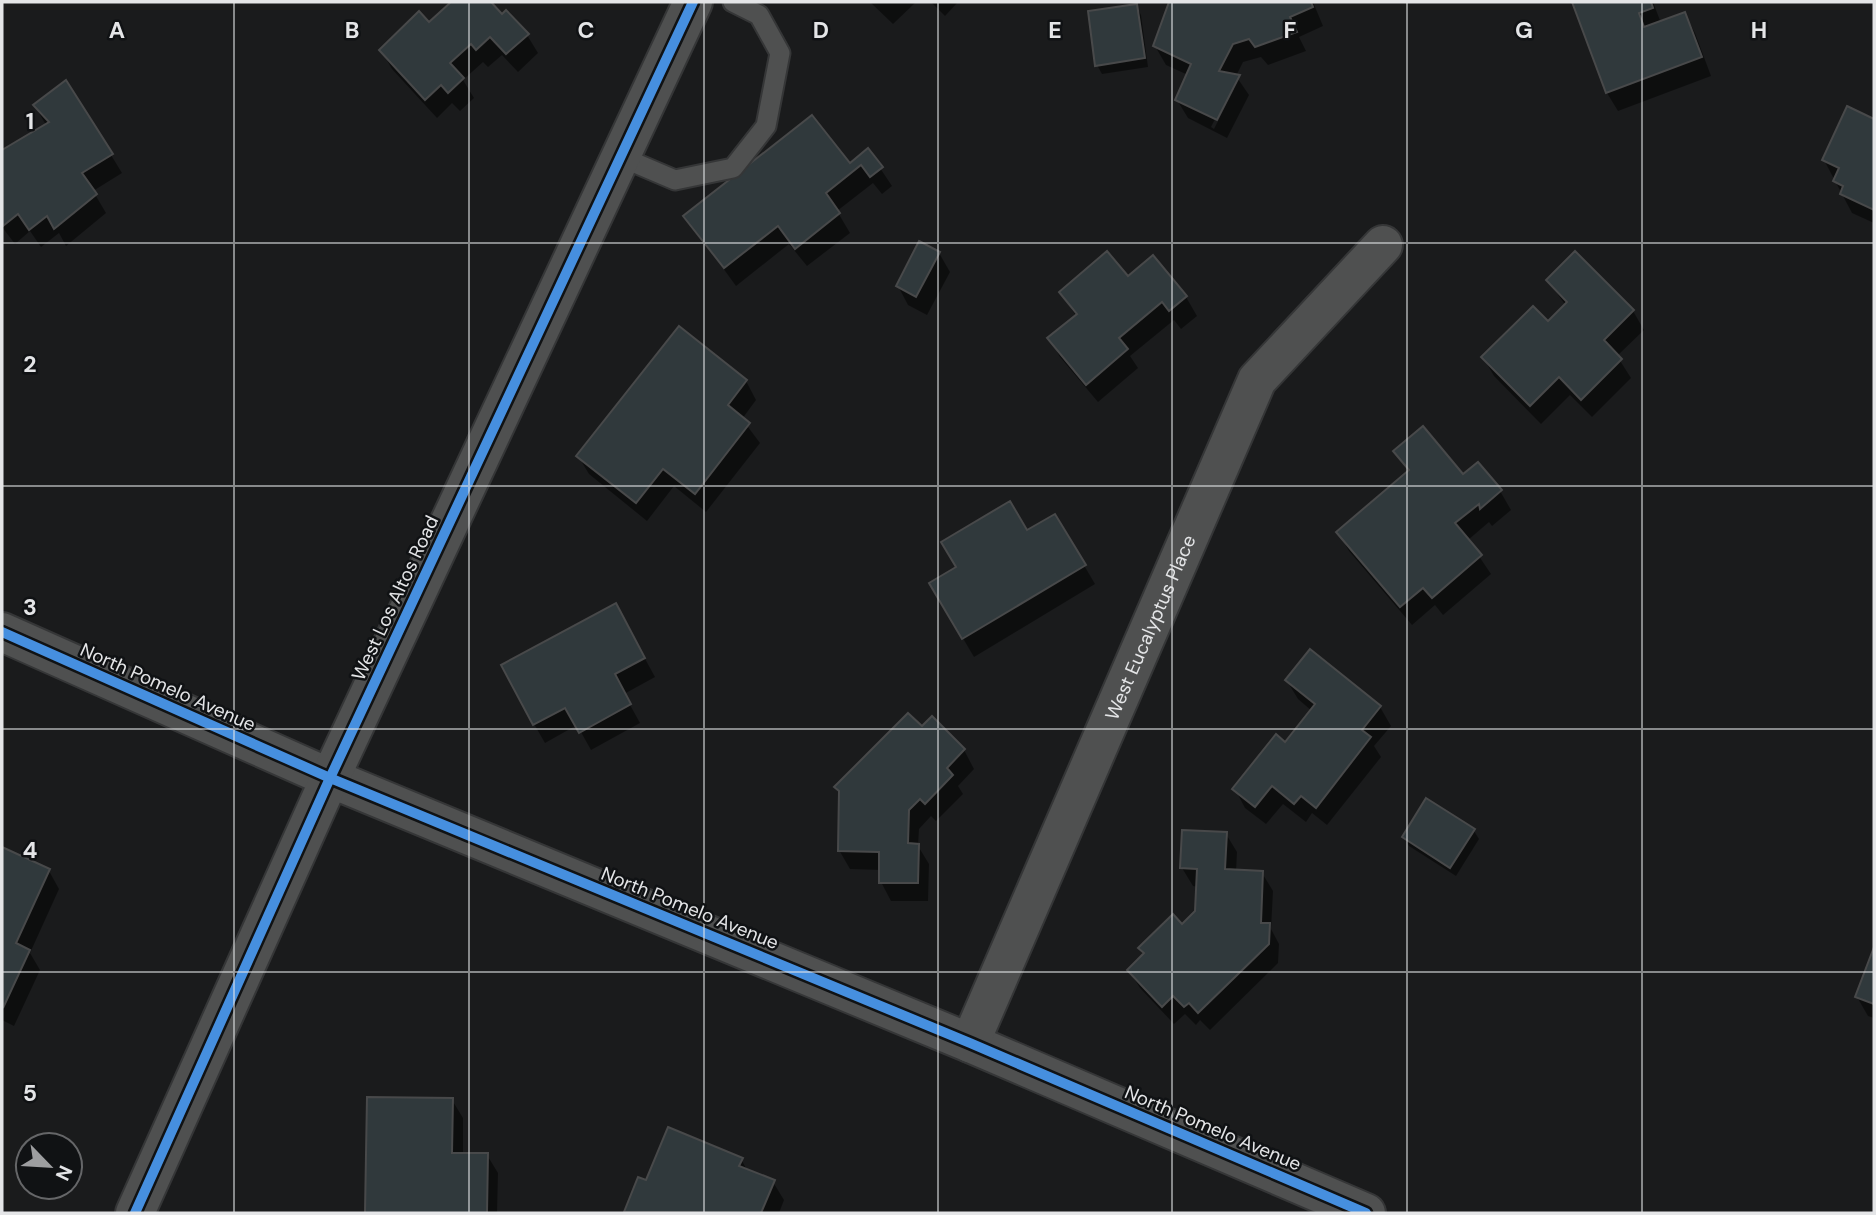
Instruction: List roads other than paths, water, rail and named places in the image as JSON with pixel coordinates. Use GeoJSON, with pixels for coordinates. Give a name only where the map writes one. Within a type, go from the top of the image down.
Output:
{"type":"FeatureCollection","features":[{"type":"Feature","properties":{"kind":"street","name":"West Los Altos Road"},"geometry":{"type":"LineString","coordinates":[[135,1213],[330,778],[694,2]]}},
{"type":"Feature","properties":{"kind":"street","name":"West Eucalyptus Place"},"geometry":{"type":"LineString","coordinates":[[970,1043],[1257,380],[1382,245]]}},
{"type":"Feature","properties":{"kind":"street","name":"North Pomelo Avenue"},"geometry":{"type":"LineString","coordinates":[[2,632],[330,778],[970,1043],[1366,1213]]}},
{"type":"Feature","properties":{"kind":"lane"},"geometry":{"type":"LineString","coordinates":[[621,157],[675,180],[733,168],[766,126],[780,53],[759,15],[733,2]]}}]}
